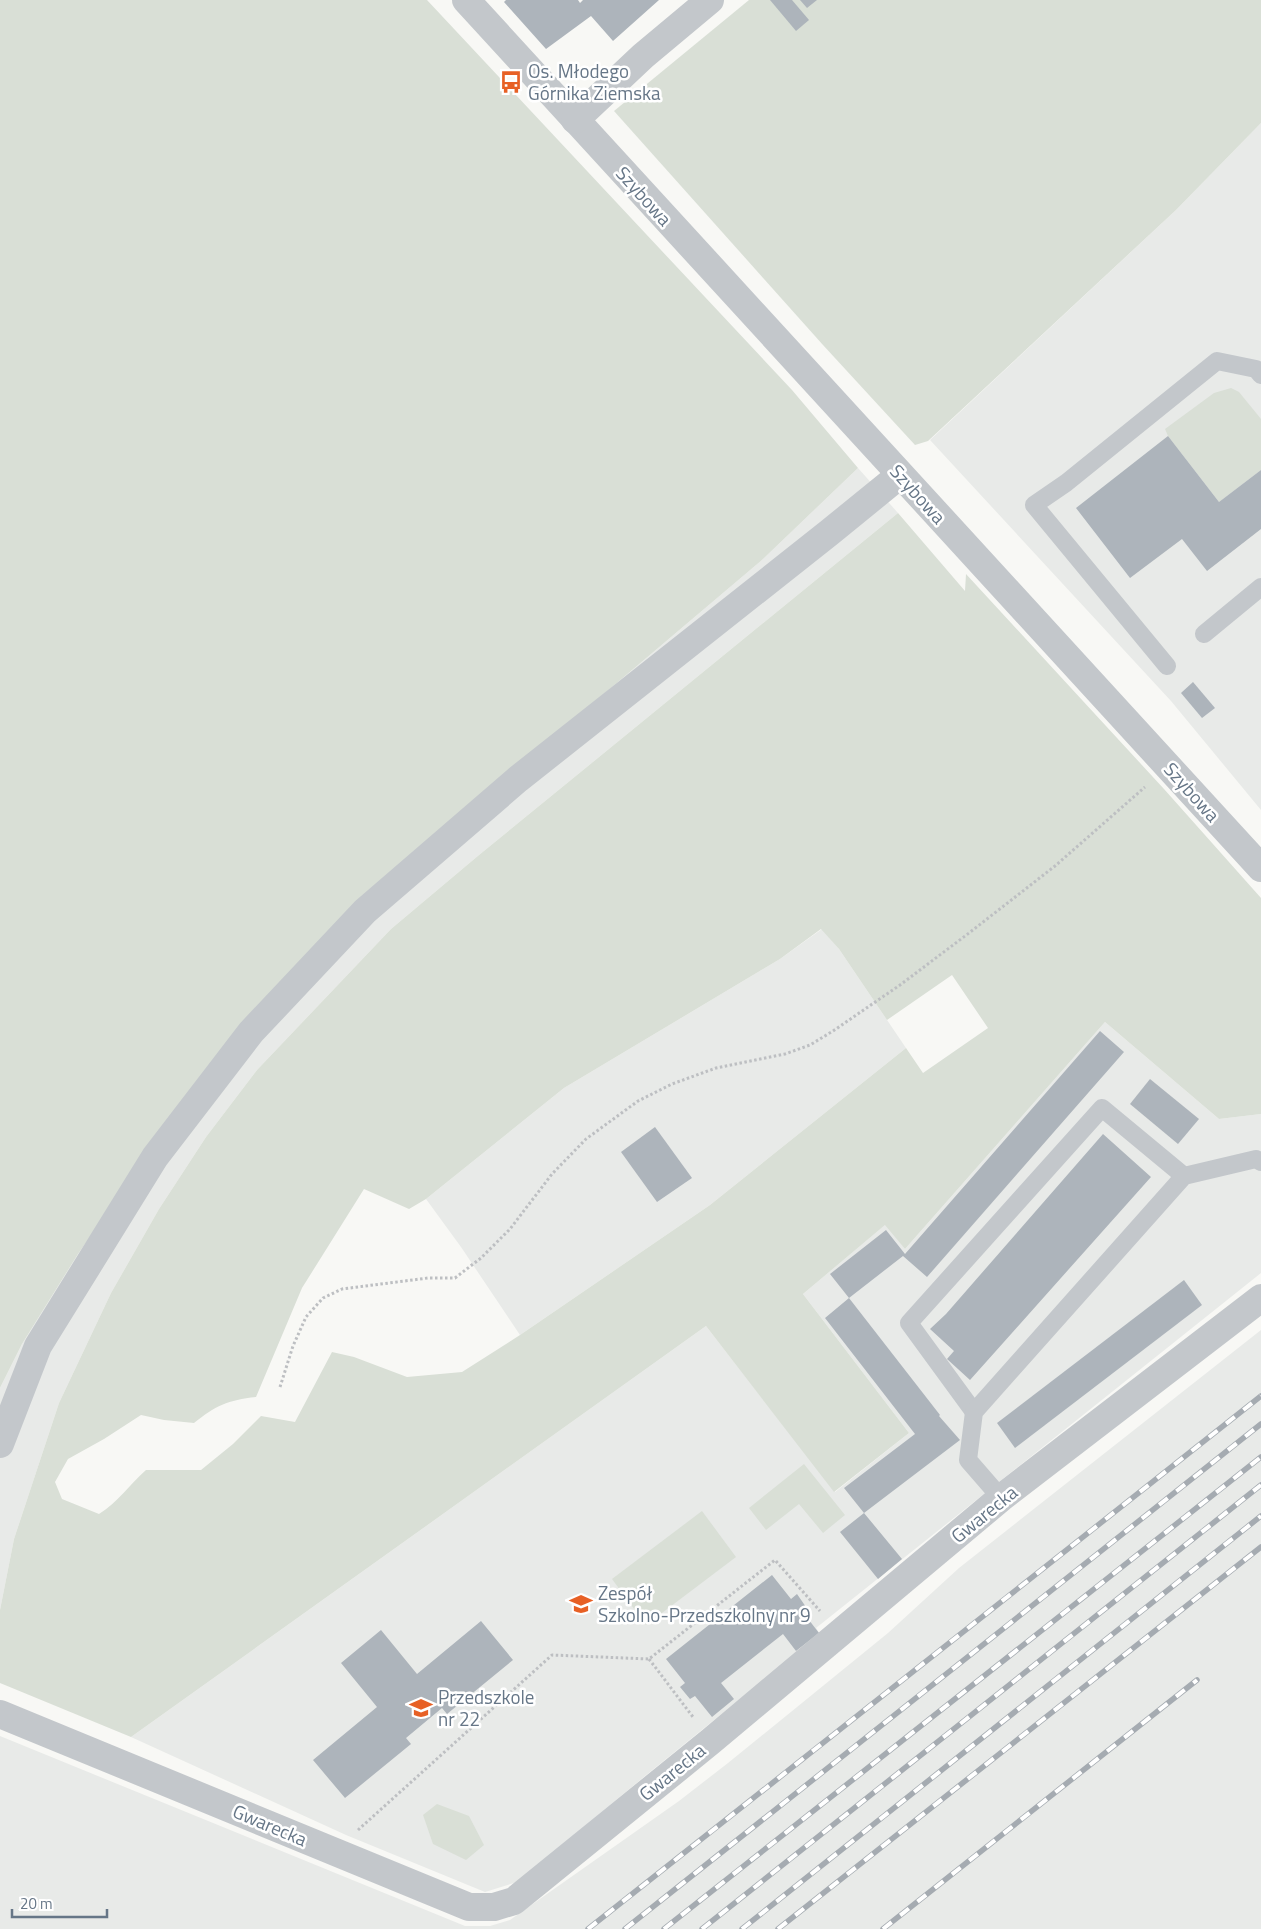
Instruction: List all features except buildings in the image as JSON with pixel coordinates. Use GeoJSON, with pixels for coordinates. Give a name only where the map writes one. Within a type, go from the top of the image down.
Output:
{"type":"FeatureCollection","features":[{"type":"Feature","properties":{"kind":"street","name":"Szybowa"},"geometry":{"type":"LineString","coordinates":[[466,0],[1261,868]]}},
{"type":"Feature","properties":{"kind":"street"},"geometry":{"type":"LineString","coordinates":[[575,120],[643,56],[710,0]]}},
{"type":"Feature","properties":{"kind":"street"},"geometry":{"type":"LineString","coordinates":[[0,1444],[38,1346],[155,1157],[251,1032],[365,911],[503,791],[830,532],[900,474]]}},
{"type":"Feature","properties":{"kind":"street","name":"Gwarecka"},"geometry":{"type":"LineString","coordinates":[[0,1714],[469,1906],[494,1907],[514,1901],[711,1741],[1001,1498],[1261,1298]]}},
{"type":"Feature","properties":{"kind":"lane"},"geometry":{"type":"LineString","coordinates":[[1166,666],[1034,505],[1066,483],[1217,361],[1256,369],[1261,375]]}},
{"type":"Feature","properties":{"kind":"lane"},"geometry":{"type":"LineString","coordinates":[[1204,634],[1261,587]]}},
{"type":"Feature","properties":{"kind":"lane"},"geometry":{"type":"LineString","coordinates":[[974,1412],[909,1323],[1102,1108],[1184,1176]]}},
{"type":"Feature","properties":{"kind":"lane"},"geometry":{"type":"LineString","coordinates":[[1001,1498],[968,1460],[974,1412],[1184,1176],[1256,1159],[1261,1162]]}},
{"type":"Feature","properties":{"kind":"path"},"geometry":{"type":"LineString","coordinates":[[280,1387],[293,1346],[306,1317],[324,1298],[342,1289],[428,1278],[455,1278],[482,1258],[510,1229],[552,1174],[586,1139],[638,1101],[672,1084],[716,1068],[786,1054],[810,1045],[833,1032],[977,927],[1093,834],[1168,766]]}},
{"type":"Feature","properties":{"kind":"path"},"geometry":{"type":"LineString","coordinates":[[334,1851],[552,1655],[649,1659],[775,1560],[840,1634]]}},
{"type":"Feature","properties":{"kind":"path"},"geometry":{"type":"LineString","coordinates":[[649,1659],[711,1741]]}},
{"type":"Feature","properties":{"kind":"shaded area"},"geometry":{"type":"Polygon","coordinates":[[[0,0],[427,0],[792,390],[858,468],[762,560],[429,842],[164,1130],[78,1254],[22,1344],[0,1388],[0,0]]]}},
{"type":"Feature","properties":{"kind":"shaded area"},"geometry":{"type":"Polygon","coordinates":[[[749,0],[1261,0],[1261,123],[1176,210],[928,441],[915,445],[614,111],[749,0]]]}},
{"type":"Feature","properties":{"kind":"shaded area"},"geometry":{"type":"Polygon","coordinates":[[[1261,123],[1261,810],[1171,701],[930,440],[1176,210],[1261,123]]]}},
{"type":"Feature","properties":{"kind":"shaded area"},"geometry":{"type":"Polygon","coordinates":[[[1231,388],[1239,392],[1261,419],[1261,470],[1219,502],[1168,436],[1165,429],[1214,393],[1231,388]]]}},
{"type":"Feature","properties":{"kind":"shaded area"},"geometry":{"type":"Polygon","coordinates":[[[858,468],[898,513],[391,929],[257,1070],[206,1137],[159,1209],[111,1293],[59,1403],[14,1539],[0,1610],[0,1388],[22,1344],[78,1254],[164,1130],[429,842],[762,560],[858,468]]]}},
{"type":"Feature","properties":{"kind":"shaded area"},"geometry":{"type":"Polygon","coordinates":[[[898,513],[965,591],[966,574],[1164,789],[1261,898],[1261,1114],[1219,1119],[1105,1022],[905,1249],[885,1225],[803,1294],[909,1433],[834,1492],[706,1326],[131,1737],[0,1683],[0,1610],[14,1539],[59,1403],[111,1293],[159,1209],[206,1137],[257,1070],[391,929],[898,513]],[[821,929],[780,959],[564,1088],[426,1199],[409,1209],[364,1189],[302,1288],[256,1397],[222,1405],[194,1423],[164,1420],[141,1415],[68,1459],[55,1482],[62,1499],[99,1514],[112,1504],[146,1470],[201,1470],[233,1444],[261,1416],[295,1422],[332,1352],[354,1357],[407,1377],[462,1372],[520,1335],[710,1205],[906,1048],[923,1073],[988,1028],[952,975],[887,1020],[839,949],[821,929]]]}},
{"type":"Feature","properties":{"kind":"shaded area"},"geometry":{"type":"Polygon","coordinates":[[[822,929],[839,949],[906,1048],[710,1205],[520,1335],[461,1247],[426,1199],[564,1088],[780,959],[822,929]]]}},
{"type":"Feature","properties":{"kind":"shaded area","name":"Zespół Szkolno-Przedszkolny nr 9"},"geometry":{"type":"Polygon","coordinates":[[[1105,1022],[1219,1119],[1261,1114],[1261,1273],[816,1628],[820,1634],[517,1882],[485,1892],[346,1835],[131,1737],[706,1326],[835,1492],[909,1433],[803,1294],[886,1224],[905,1249],[1105,1022]]]}},
{"type":"Feature","properties":{"kind":"shaded area"},"geometry":{"type":"Polygon","coordinates":[[[1261,1330],[1261,1929],[0,1929],[0,1736],[465,1926],[490,1926],[510,1920],[679,1801],[728,1763],[888,1633],[959,1568],[1261,1330]]]}},
{"type":"Feature","properties":{"kind":"shaded area"},"geometry":{"type":"Polygon","coordinates":[[[804,1464],[845,1515],[823,1533],[799,1504],[766,1530],[749,1508],[804,1464]]]}},
{"type":"Feature","properties":{"kind":"shaded area"},"geometry":{"type":"Polygon","coordinates":[[[702,1511],[736,1557],[646,1625],[612,1579],[702,1511]]]}},
{"type":"Feature","properties":{"kind":"shaded area"},"geometry":{"type":"Polygon","coordinates":[[[437,1804],[469,1816],[484,1845],[466,1860],[433,1844],[423,1815],[437,1804]]]}},
{"type":"Feature","properties":{"kind":"railway"},"geometry":{"type":"LineString","coordinates":[[588,1929],[1261,1396]]}},
{"type":"Feature","properties":{"kind":"railway"},"geometry":{"type":"LineString","coordinates":[[625,1929],[1261,1424]]}},
{"type":"Feature","properties":{"kind":"railway"},"geometry":{"type":"LineString","coordinates":[[664,1929],[1261,1457]]}},
{"type":"Feature","properties":{"kind":"railway"},"geometry":{"type":"LineString","coordinates":[[702,1929],[1261,1485]]}},
{"type":"Feature","properties":{"kind":"railway"},"geometry":{"type":"LineString","coordinates":[[742,1929],[1261,1516]]}},
{"type":"Feature","properties":{"kind":"railway"},"geometry":{"type":"LineString","coordinates":[[778,1929],[1261,1547]]}},
{"type":"Feature","properties":{"kind":"railway"},"geometry":{"type":"LineString","coordinates":[[883,1929],[1197,1680]]}},
{"type":"Feature","properties":{"kind":"place","name":"Os. Młodego Górnika Ziemska"},"geometry":{"type":"Point","coordinates":[511,82]}},
{"type":"Feature","properties":{"kind":"place","name":"Zespół Szkolno-Przedszkolny nr 9"},"geometry":{"type":"Point","coordinates":[581,1604]}},
{"type":"Feature","properties":{"kind":"place","name":"Przedszkole nr 22"},"geometry":{"type":"Point","coordinates":[421,1708]}}]}
